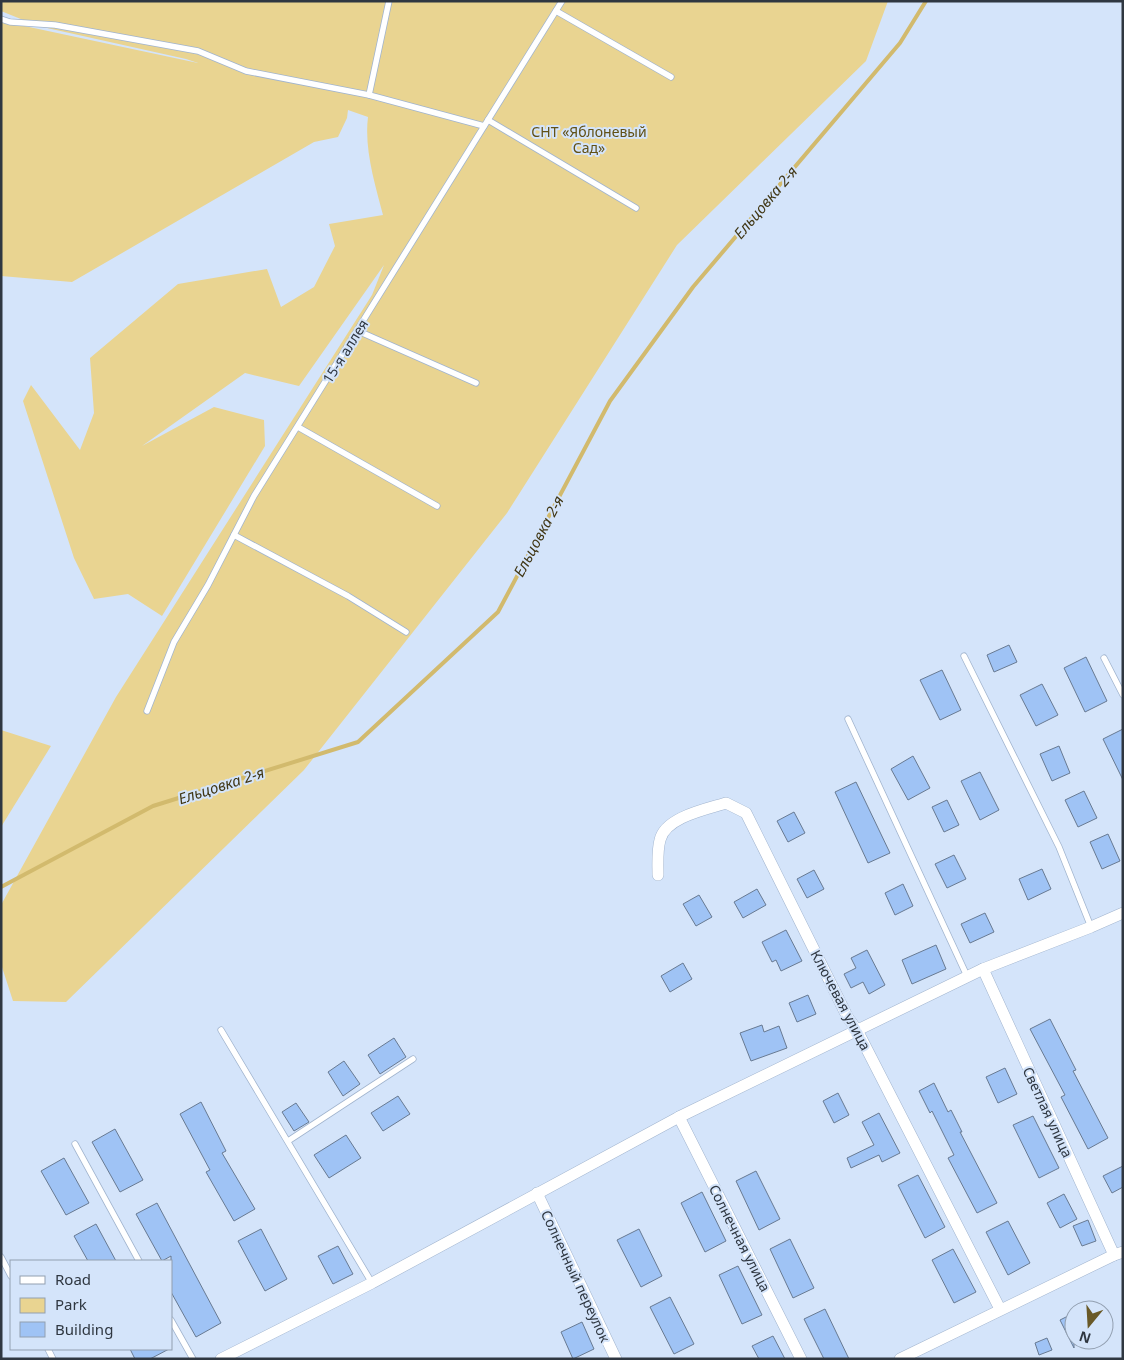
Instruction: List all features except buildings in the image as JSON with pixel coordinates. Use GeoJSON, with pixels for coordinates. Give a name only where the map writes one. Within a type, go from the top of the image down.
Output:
{"type":"FeatureCollection","features":[{"type":"Feature","properties":{"kind":"street","name":"Ключевая улица"},"geometry":{"type":"LineString","coordinates":[[658,875],[660,840],[664,830],[687,814],[726,803],[746,813],[848,1018],[857,1030],[1000,1309]]}},
{"type":"Feature","properties":{"kind":"street"},"geometry":{"type":"LineString","coordinates":[[221,1359],[372,1283],[679,1117],[967,976],[1123,913]]}},
{"type":"Feature","properties":{"kind":"street","name":"Светлая улица"},"geometry":{"type":"LineString","coordinates":[[983,969],[1118,1254]]}},
{"type":"Feature","properties":{"kind":"street","name":"Солнечная улица"},"geometry":{"type":"LineString","coordinates":[[679,1117],[801,1359]]}},
{"type":"Feature","properties":{"kind":"street","name":"Солнечный переулок"},"geometry":{"type":"LineString","coordinates":[[537,1193],[616,1359]]}},
{"type":"Feature","properties":{"kind":"street"},"geometry":{"type":"LineString","coordinates":[[900,1359],[1000,1309],[1118,1254]]}},
{"type":"Feature","properties":{"kind":"lane"},"geometry":{"type":"LineString","coordinates":[[369,95],[389,1]]}},
{"type":"Feature","properties":{"kind":"lane","name":"15-я аллея"},"geometry":{"type":"LineString","coordinates":[[147,711],[174,642],[208,585],[254,496],[562,1]]}},
{"type":"Feature","properties":{"kind":"lane"},"geometry":{"type":"LineString","coordinates":[[556,11],[671,77]]}},
{"type":"Feature","properties":{"kind":"lane"},"geometry":{"type":"LineString","coordinates":[[1,19],[10,22],[54,25],[198,51],[246,71],[369,95],[484,126]]}},
{"type":"Feature","properties":{"kind":"lane"},"geometry":{"type":"LineString","coordinates":[[488,120],[636,208]]}},
{"type":"Feature","properties":{"kind":"lane"},"geometry":{"type":"LineString","coordinates":[[358,331],[476,383]]}},
{"type":"Feature","properties":{"kind":"lane"},"geometry":{"type":"LineString","coordinates":[[298,427],[437,506]]}},
{"type":"Feature","properties":{"kind":"lane"},"geometry":{"type":"LineString","coordinates":[[234,535],[348,596],[406,632]]}},
{"type":"Feature","properties":{"kind":"lane"},"geometry":{"type":"LineString","coordinates":[[964,656],[1059,847],[1091,927]]}},
{"type":"Feature","properties":{"kind":"lane"},"geometry":{"type":"LineString","coordinates":[[1104,658],[1123,695]]}},
{"type":"Feature","properties":{"kind":"lane"},"geometry":{"type":"LineString","coordinates":[[848,719],[967,976]]}},
{"type":"Feature","properties":{"kind":"lane"},"geometry":{"type":"LineString","coordinates":[[221,1030],[372,1283]]}},
{"type":"Feature","properties":{"kind":"lane"},"geometry":{"type":"LineString","coordinates":[[288,1141],[413,1059]]}},
{"type":"Feature","properties":{"kind":"lane"},"geometry":{"type":"LineString","coordinates":[[75,1144],[138,1260]]}},
{"type":"Feature","properties":{"kind":"lane"},"geometry":{"type":"LineString","coordinates":[[1,1257],[10,1274]]}},
{"type":"Feature","properties":{"kind":"lane"},"geometry":{"type":"LineString","coordinates":[[172,1322],[193,1359]]}},
{"type":"Feature","properties":{"kind":"green space","name":"СНТ «Яблоневый Сад»"},"geometry":{"type":"Polygon","coordinates":[[[1,1],[888,1],[866,61],[677,245],[507,513],[304,770],[66,1002],[13,1001],[1,964],[1,905],[116,697],[372,295],[384,265],[299,386],[245,373],[142,446],[214,407],[264,420],[265,446],[162,616],[128,594],[94,599],[74,558],[23,401],[31,385],[80,450],[94,413],[90,358],[178,284],[267,269],[281,307],[314,287],[335,246],[329,224],[383,215],[369,154],[368,117],[348,110],[347,118],[338,137],[314,142],[72,282],[1,276],[1,21],[198,63],[38,26],[1,11],[1,1]]]}},
{"type":"Feature","properties":{"kind":"green space"},"geometry":{"type":"Polygon","coordinates":[[[1,730],[51,746],[1,827],[1,730]]]}},
{"type":"Feature","properties":{"kind":"waterway","name":"Ельцовка 2-я"},"geometry":{"type":"LineString","coordinates":[[1,887],[153,806],[358,742],[498,612],[610,401],[693,287],[900,43],[926,1]]}}]}
